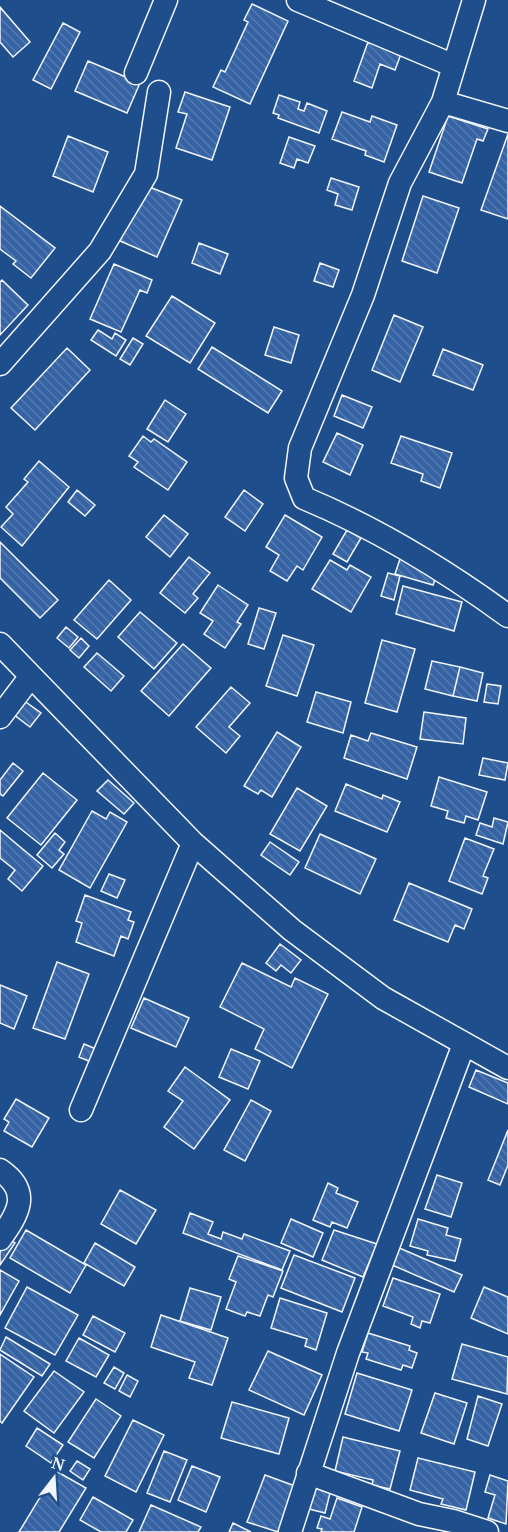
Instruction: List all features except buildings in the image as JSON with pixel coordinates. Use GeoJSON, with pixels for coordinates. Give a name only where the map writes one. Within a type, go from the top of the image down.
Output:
{"type":"FeatureCollection","features":[{"type":"Feature","properties":{"kind":"street"},"geometry":{"type":"LineString","coordinates":[[136,73],[166,0]]}},
{"type":"Feature","properties":{"kind":"street"},"geometry":{"type":"LineString","coordinates":[[298,0],[452,65]]}},
{"type":"Feature","properties":{"kind":"street"},"geometry":{"type":"LineString","coordinates":[[474,0],[452,65],[443,102],[400,183],[363,295],[300,448],[296,478],[304,498],[352,518],[457,580],[508,616]]}},
{"type":"Feature","properties":{"kind":"street"},"geometry":{"type":"LineString","coordinates":[[0,364],[100,252],[146,174],[159,92]]}},
{"type":"Feature","properties":{"kind":"street"},"geometry":{"type":"LineString","coordinates":[[443,102],[508,121]]}},
{"type":"Feature","properties":{"kind":"street"},"geometry":{"type":"LineString","coordinates":[[0,644],[193,843],[292,930],[383,998],[508,1068]]}},
{"type":"Feature","properties":{"kind":"street"},"geometry":{"type":"LineString","coordinates":[[0,717],[31,676]]}},
{"type":"Feature","properties":{"kind":"street"},"geometry":{"type":"LineString","coordinates":[[81,1110],[193,843]]}},
{"type":"Feature","properties":{"kind":"street"},"geometry":{"type":"LineString","coordinates":[[290,1532],[348,1353],[464,1044]]}},
{"type":"Feature","properties":{"kind":"street"},"geometry":{"type":"LineString","coordinates":[[0,1170],[8,1176],[19,1192],[20,1200],[15,1214],[0,1239]]}},
{"type":"Feature","properties":{"kind":"street"},"geometry":{"type":"LineString","coordinates":[[308,1473],[451,1526],[487,1532]]}}]}
